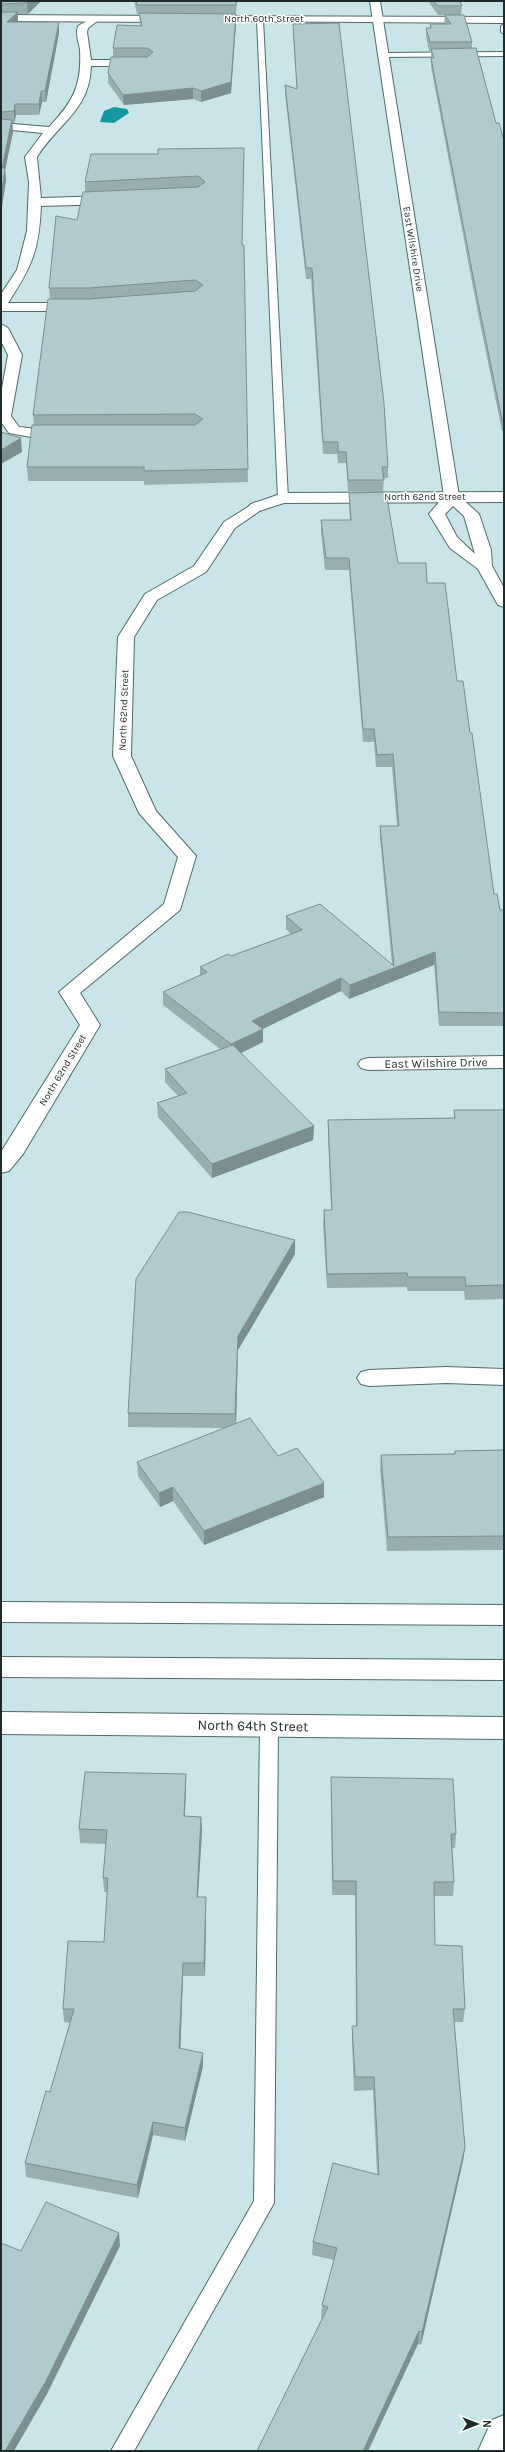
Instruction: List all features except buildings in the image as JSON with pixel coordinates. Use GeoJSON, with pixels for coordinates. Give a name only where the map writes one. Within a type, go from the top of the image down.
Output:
{"type":"FeatureCollection","features":[{"type":"Feature","properties":{"kind":"street","name":"East Wilshire Drive"},"geometry":{"type":"LineString","coordinates":[[374,1],[452,497]]}},
{"type":"Feature","properties":{"kind":"street"},"geometry":{"type":"LineString","coordinates":[[1,18],[96,14],[181,19]]}},
{"type":"Feature","properties":{"kind":"street"},"geometry":{"type":"LineString","coordinates":[[1,306],[23,270],[28,254],[36,202],[35,169],[31,157],[36,149],[70,113],[80,94],[84,83],[85,44],[93,33],[96,14]]}},
{"type":"Feature","properties":{"kind":"street","name":"North 60th Street"},"geometry":{"type":"LineString","coordinates":[[197,19],[504,20]]}},
{"type":"Feature","properties":{"kind":"street"},"geometry":{"type":"LineString","coordinates":[[85,63],[147,63]]}},
{"type":"Feature","properties":{"kind":"street"},"geometry":{"type":"LineString","coordinates":[[1,126],[53,131]]}},
{"type":"Feature","properties":{"kind":"street"},"geometry":{"type":"LineString","coordinates":[[36,202],[119,199]]}},
{"type":"Feature","properties":{"kind":"street"},"geometry":{"type":"LineString","coordinates":[[1,306],[89,306]]}},
{"type":"Feature","properties":{"kind":"street"},"geometry":{"type":"LineString","coordinates":[[1,328],[15,355],[4,416],[14,430],[42,435],[72,435]]}},
{"type":"Feature","properties":{"kind":"street"},"geometry":{"type":"LineString","coordinates":[[484,566],[460,552],[447,534],[437,514],[452,497],[471,514],[483,550],[484,566],[504,602]]}},
{"type":"Feature","properties":{"kind":"street","name":"North 62nd Street"},"geometry":{"type":"LineString","coordinates":[[1,1166],[15,1149],[90,1025],[69,992],[173,906],[187,856],[148,813],[122,756],[126,637],[151,597],[200,569],[229,525],[256,507],[283,498],[504,497]]}},
{"type":"Feature","properties":{"kind":"street","name":"East Wilshire Drive"},"geometry":{"type":"LineString","coordinates":[[368,1064],[504,1062]]}},
{"type":"Feature","properties":{"kind":"street"},"geometry":{"type":"LineString","coordinates":[[369,1378],[446,1375],[504,1377]]}},
{"type":"Feature","properties":{"kind":"street"},"geometry":{"type":"LineString","coordinates":[[1,1612],[504,1615]]}},
{"type":"Feature","properties":{"kind":"street"},"geometry":{"type":"LineString","coordinates":[[1,1666],[504,1670]]}},
{"type":"Feature","properties":{"kind":"street","name":"North 64th Street"},"geometry":{"type":"LineString","coordinates":[[1,1724],[504,1728]]}},
{"type":"Feature","properties":{"kind":"street"},"geometry":{"type":"LineString","coordinates":[[495,2451],[504,2432]]}},
{"type":"Feature","properties":{"kind":"lane"},"geometry":{"type":"LineString","coordinates":[[260,20],[283,498]]}},
{"type":"Feature","properties":{"kind":"lane"},"geometry":{"type":"LineString","coordinates":[[504,26],[504,32]]}},
{"type":"Feature","properties":{"kind":"lane"},"geometry":{"type":"LineString","coordinates":[[383,55],[504,54]]}},
{"type":"Feature","properties":{"kind":"lane"},"geometry":{"type":"LineString","coordinates":[[122,2451],[264,2203],[269,1726]]}},
{"type":"Feature","properties":{"kind":"water"},"geometry":{"type":"Polygon","coordinates":[[[114,107],[127,109],[129,113],[114,123],[100,122],[104,111],[114,107]]]}}]}
